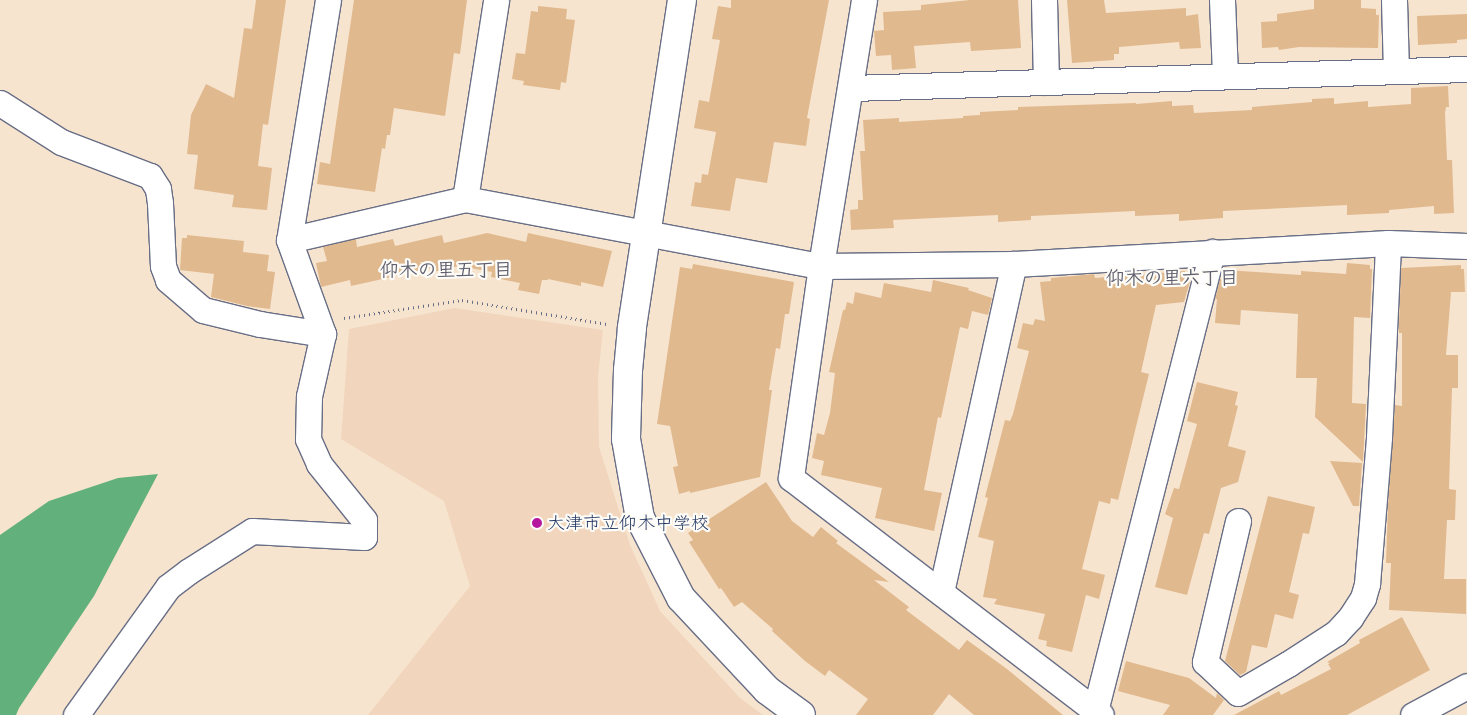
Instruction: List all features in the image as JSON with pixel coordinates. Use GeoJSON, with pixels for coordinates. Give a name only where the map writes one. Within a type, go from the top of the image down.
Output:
{"type":"FeatureCollection","features":[{"type":"Feature","properties":{"kind":"street"},"geometry":{"type":"LineString","coordinates":[[76,715],[168,587],[252,531],[364,536],[364,520],[319,464],[308,439],[308,396],[320,328],[289,240],[328,0]]}},
{"type":"Feature","properties":{"kind":"street"},"geometry":{"type":"LineString","coordinates":[[464,199],[496,0]]}},
{"type":"Feature","properties":{"kind":"street"},"geometry":{"type":"LineString","coordinates":[[682,0],[632,328],[628,370],[626,439],[640,518],[681,598],[766,690],[801,715]]}},
{"type":"Feature","properties":{"kind":"street"},"geometry":{"type":"LineString","coordinates":[[864,0],[821,266],[791,478],[1098,714],[1212,252]]}},
{"type":"Feature","properties":{"kind":"street"},"geometry":{"type":"LineString","coordinates":[[1044,0],[1046,82]]}},
{"type":"Feature","properties":{"kind":"street"},"geometry":{"type":"LineString","coordinates":[[1222,0],[1225,76]]}},
{"type":"Feature","properties":{"kind":"street"},"geometry":{"type":"LineString","coordinates":[[1394,0],[1396,70]]}},
{"type":"Feature","properties":{"kind":"street"},"geometry":{"type":"LineString","coordinates":[[851,88],[1467,69]]}},
{"type":"Feature","properties":{"kind":"street"},"geometry":{"type":"LineString","coordinates":[[0,102],[61,142],[150,176],[159,196],[163,266],[168,280],[203,310],[260,324],[320,328]]}},
{"type":"Feature","properties":{"kind":"street"},"geometry":{"type":"LineString","coordinates":[[289,240],[464,199],[821,266],[1014,264],[1388,243],[1467,246]]}},
{"type":"Feature","properties":{"kind":"street"},"geometry":{"type":"LineString","coordinates":[[1238,521],[1205,662],[1238,693],[1274,673],[1336,633],[1350,618],[1363,598],[1367,584],[1379,437],[1388,243]]}},
{"type":"Feature","properties":{"kind":"street"},"geometry":{"type":"LineString","coordinates":[[941,592],[1014,264]]}},
{"type":"Feature","properties":{"kind":"street"},"geometry":{"type":"LineString","coordinates":[[1413,715],[1467,686]]}},
{"type":"Feature","properties":{"kind":"path"},"geometry":{"type":"LineString","coordinates":[[320,328],[462,300],[632,328]]}},
{"type":"Feature","properties":{"kind":"shaded area","name":"大津市立仰木中学校"},"geometry":{"type":"Polygon","coordinates":[[[455,308],[603,330],[598,377],[599,447],[630,545],[660,611],[740,698],[763,715],[368,715],[470,586],[444,501],[341,439],[349,329],[455,308]]]}},
{"type":"Feature","properties":{"kind":"green space"},"geometry":{"type":"Polygon","coordinates":[[[158,474],[94,596],[16,715],[0,715],[0,535],[49,501],[118,478],[158,474]]]}},
{"type":"Feature","properties":{"kind":"building"},"geometry":{"type":"Polygon","coordinates":[[[256,0],[286,0],[268,125],[263,124],[258,166],[272,168],[267,210],[232,207],[234,195],[194,189],[198,155],[187,154],[191,115],[206,84],[234,98],[244,28],[252,29],[256,0]]]}},
{"type":"Feature","properties":{"kind":"building"},"geometry":{"type":"Polygon","coordinates":[[[354,0],[467,0],[460,54],[454,53],[445,116],[394,108],[390,135],[387,135],[385,149],[382,148],[375,192],[317,184],[320,162],[330,164],[354,0]]]}},
{"type":"Feature","properties":{"kind":"building"},"geometry":{"type":"Polygon","coordinates":[[[731,0],[829,0],[807,118],[810,119],[806,146],[774,142],[767,183],[736,178],[730,211],[691,206],[695,182],[701,183],[702,174],[708,175],[716,132],[694,128],[699,100],[709,102],[720,40],[712,39],[718,6],[731,8],[731,0]]]}},
{"type":"Feature","properties":{"kind":"building"},"geometry":{"type":"Polygon","coordinates":[[[970,0],[1018,0],[1021,48],[971,51],[970,42],[914,46],[916,68],[892,70],[891,55],[876,56],[874,31],[884,30],[883,12],[921,10],[921,5],[970,0]]]}},
{"type":"Feature","properties":{"kind":"building"},"geometry":{"type":"Polygon","coordinates":[[[1067,0],[1104,0],[1106,13],[1186,8],[1186,16],[1198,14],[1201,48],[1180,49],[1179,42],[1119,47],[1119,54],[1114,54],[1114,60],[1072,63],[1067,0]]]}},
{"type":"Feature","properties":{"kind":"building"},"geometry":{"type":"Polygon","coordinates":[[[1314,0],[1361,0],[1361,8],[1376,9],[1376,15],[1379,15],[1378,48],[1299,47],[1279,50],[1278,47],[1262,48],[1261,22],[1277,21],[1277,14],[1314,9],[1314,0]]]}},
{"type":"Feature","properties":{"kind":"building"},"geometry":{"type":"Polygon","coordinates":[[[538,6],[567,9],[566,19],[575,20],[566,83],[561,82],[560,90],[523,85],[524,81],[512,79],[516,53],[525,54],[531,11],[538,12],[538,6]]]}},
{"type":"Feature","properties":{"kind":"building"},"geometry":{"type":"Polygon","coordinates":[[[1467,14],[1467,39],[1457,40],[1457,43],[1418,45],[1417,16],[1467,14]]]}},
{"type":"Feature","properties":{"kind":"building"},"geometry":{"type":"Polygon","coordinates":[[[1448,86],[1449,107],[1446,107],[1445,113],[1447,160],[1452,160],[1454,213],[1434,214],[1434,206],[1389,210],[1389,213],[1347,215],[1347,205],[1223,211],[1223,218],[1179,221],[1179,214],[1135,216],[1135,211],[1031,216],[1031,220],[998,222],[998,215],[893,220],[894,228],[851,230],[850,210],[858,209],[858,200],[863,200],[860,151],[865,151],[863,120],[899,118],[899,122],[963,118],[963,116],[980,115],[980,112],[1018,110],[1018,107],[1136,104],[1172,101],[1172,106],[1193,105],[1194,113],[1252,110],[1252,107],[1312,102],[1312,99],[1334,98],[1334,104],[1368,101],[1368,107],[1411,104],[1411,88],[1448,86]]]}},
{"type":"Feature","properties":{"kind":"building"},"geometry":{"type":"Polygon","coordinates":[[[487,233],[526,242],[528,233],[612,251],[603,287],[581,282],[581,286],[548,279],[542,280],[539,294],[518,290],[520,283],[491,277],[492,272],[459,266],[433,272],[432,268],[351,286],[350,280],[321,287],[316,263],[327,261],[323,247],[356,239],[357,247],[393,239],[395,246],[442,235],[444,243],[487,233]]]}},
{"type":"Feature","properties":{"kind":"building"},"geometry":{"type":"Polygon","coordinates":[[[187,235],[244,241],[243,252],[269,255],[267,271],[275,272],[270,309],[247,306],[211,297],[214,274],[180,270],[182,238],[187,238],[187,235]]]}},
{"type":"Feature","properties":{"kind":"building"},"geometry":{"type":"Polygon","coordinates":[[[1347,263],[1370,265],[1370,269],[1372,269],[1370,318],[1354,317],[1352,403],[1366,404],[1363,462],[1315,417],[1317,378],[1296,378],[1298,314],[1241,310],[1240,325],[1215,323],[1217,299],[1215,299],[1220,279],[1225,279],[1225,270],[1301,275],[1301,271],[1346,274],[1347,263]]]}},
{"type":"Feature","properties":{"kind":"building"},"geometry":{"type":"Polygon","coordinates":[[[693,264],[794,282],[789,314],[785,314],[780,349],[776,348],[769,390],[772,390],[760,477],[679,494],[673,467],[678,466],[670,426],[657,424],[680,267],[692,269],[693,264]]]}},
{"type":"Feature","properties":{"kind":"building"},"geometry":{"type":"Polygon","coordinates":[[[1461,265],[1461,269],[1464,269],[1465,292],[1451,292],[1446,355],[1458,355],[1458,388],[1452,388],[1449,489],[1456,490],[1455,520],[1447,520],[1444,579],[1466,579],[1466,614],[1389,610],[1391,563],[1386,563],[1388,505],[1395,405],[1402,406],[1402,333],[1399,333],[1401,268],[1461,265]]]}},
{"type":"Feature","properties":{"kind":"building"},"geometry":{"type":"Polygon","coordinates":[[[1185,271],[1185,278],[1191,278],[1184,302],[1156,305],[1141,372],[1149,374],[1118,500],[1111,498],[1110,504],[1099,501],[1082,569],[1105,575],[1099,599],[1086,595],[1072,652],[1046,646],[1047,641],[1038,639],[1045,614],[994,604],[997,599],[983,597],[994,541],[978,537],[988,498],[985,497],[1005,420],[1010,421],[1013,414],[1029,351],[1017,348],[1023,323],[1033,325],[1035,319],[1045,321],[1040,282],[1051,281],[1051,278],[1094,274],[1095,278],[1185,271]]]}},
{"type":"Feature","properties":{"kind":"building"},"geometry":{"type":"Polygon","coordinates":[[[933,280],[969,288],[968,290],[992,298],[988,315],[972,311],[968,329],[960,327],[941,418],[938,417],[924,490],[942,493],[934,531],[875,518],[882,488],[821,475],[824,461],[812,458],[817,433],[824,435],[830,413],[835,373],[829,372],[843,310],[845,310],[847,302],[853,304],[855,292],[881,298],[884,283],[931,292],[933,280]]]}},
{"type":"Feature","properties":{"kind":"building"},"geometry":{"type":"Polygon","coordinates":[[[1197,382],[1238,392],[1235,405],[1238,406],[1228,446],[1246,451],[1238,482],[1221,488],[1209,534],[1204,533],[1187,595],[1155,587],[1173,518],[1165,514],[1174,488],[1179,489],[1197,424],[1187,421],[1197,382]]]}},
{"type":"Feature","properties":{"kind":"building"},"geometry":{"type":"Polygon","coordinates":[[[1330,461],[1362,463],[1359,506],[1353,506],[1330,461]]]}},
{"type":"Feature","properties":{"kind":"building"},"geometry":{"type":"Polygon","coordinates":[[[766,482],[792,521],[813,537],[821,527],[838,541],[836,543],[889,582],[874,580],[909,607],[906,610],[959,650],[967,640],[1007,669],[1063,715],[974,715],[949,694],[933,715],[856,715],[868,699],[829,670],[825,676],[805,661],[742,602],[734,607],[721,588],[719,589],[689,542],[693,540],[688,533],[766,482]]]}},
{"type":"Feature","properties":{"kind":"building"},"geometry":{"type":"Polygon","coordinates":[[[1268,496],[1315,507],[1309,534],[1303,533],[1289,592],[1299,595],[1293,619],[1275,614],[1267,648],[1252,645],[1246,672],[1240,675],[1225,661],[1268,496]]]}},
{"type":"Feature","properties":{"kind":"building"},"geometry":{"type":"Polygon","coordinates":[[[1402,617],[1430,670],[1347,715],[1234,715],[1279,691],[1281,695],[1331,669],[1328,664],[1330,663],[1327,662],[1360,643],[1359,640],[1402,617]]]}},
{"type":"Feature","properties":{"kind":"building"},"geometry":{"type":"Polygon","coordinates":[[[1126,661],[1189,678],[1216,698],[1217,693],[1224,700],[1213,715],[1163,715],[1170,705],[1118,691],[1126,661]]]}},
{"type":"Feature","properties":{"kind":"place","name":"大津市立仰木中学校"},"geometry":{"type":"Point","coordinates":[537,523]}},
{"type":"Feature","properties":{"kind":"district","name":"仰木の里五丁目"},"geometry":{"type":"Point","coordinates":[446,270]}},
{"type":"Feature","properties":{"kind":"district","name":"仰木の里六丁目"},"geometry":{"type":"Point","coordinates":[1172,278]}}]}
